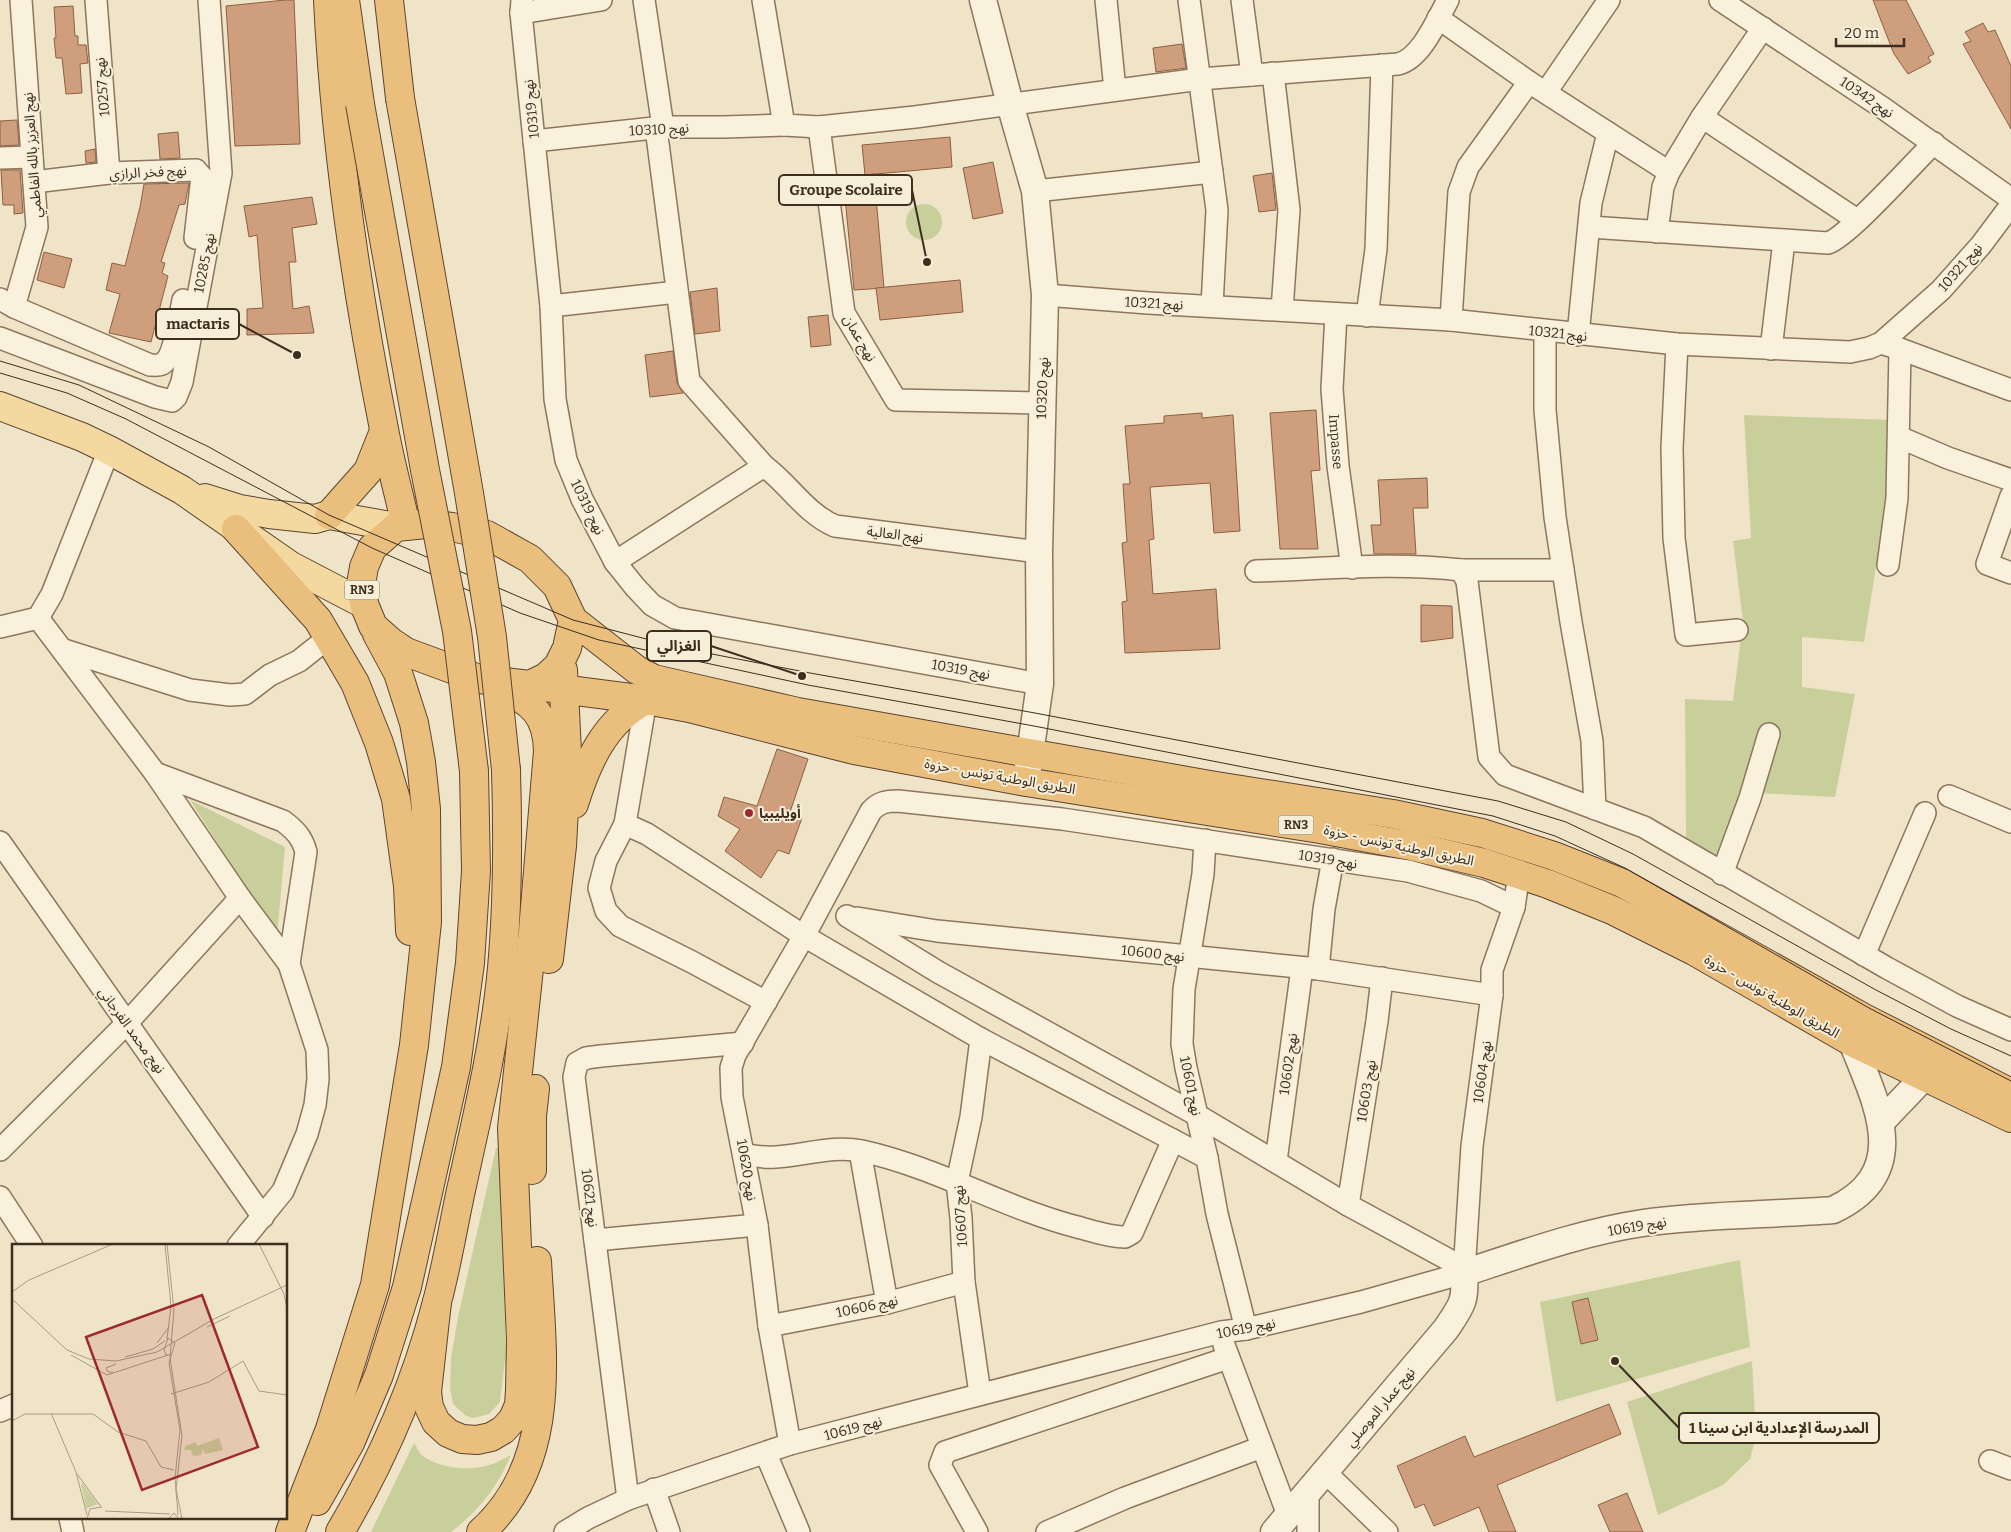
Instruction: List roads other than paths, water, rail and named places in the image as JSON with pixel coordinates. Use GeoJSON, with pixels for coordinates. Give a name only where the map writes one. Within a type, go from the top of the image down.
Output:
{"type":"FeatureCollection","features":[{"type":"Feature","properties":{"kind":"highway"},"geometry":{"type":"LineString","coordinates":[[328,0],[331,58],[343,188],[401,527]]}},
{"type":"Feature","properties":{"kind":"highway"},"geometry":{"type":"LineString","coordinates":[[300,1532],[350,1443],[379,1374],[407,1287],[456,1067],[470,963],[476,870],[474,771],[457,631],[425,470],[360,104],[345,0]]}},
{"type":"Feature","properties":{"kind":"highway"},"geometry":{"type":"LineString","coordinates":[[340,1532],[357,1504],[388,1442],[425,1344],[437,1302],[487,1071],[502,969],[508,868],[506,770],[489,618],[400,98],[389,0]]}},
{"type":"Feature","properties":{"kind":"highway"},"geometry":{"type":"LineString","coordinates":[[329,515],[368,471],[384,431]]}},
{"type":"Feature","properties":{"kind":"highway","name":"RN3"},"geometry":{"type":"LineString","coordinates":[[530,685],[471,676],[406,652],[369,615],[361,584],[372,548],[401,527],[426,524],[452,527],[487,535],[530,559],[557,586],[573,620]]}},
{"type":"Feature","properties":{"kind":"highway"},"geometry":{"type":"LineString","coordinates":[[236,529],[318,620],[356,683],[379,743],[396,799],[408,886],[414,1045]]}},
{"type":"Feature","properties":{"kind":"highway"},"geometry":{"type":"LineString","coordinates":[[290,1532],[330,1429],[375,1285],[414,1045],[428,922],[426,810],[421,762],[412,715],[398,673],[369,615]]}},
{"type":"Feature","properties":{"kind":"highway"},"geometry":{"type":"LineString","coordinates":[[530,685],[546,677],[558,666],[563,656],[573,620]]}},
{"type":"Feature","properties":{"kind":"highway","name":"الطريق الوطنية تونس - حزوة"},"geometry":{"type":"LineString","coordinates":[[573,620],[638,670],[654,679],[798,712],[1029,754],[1393,814],[1482,833],[1554,856],[1622,883],[1864,1018],[2011,1093]]}},
{"type":"Feature","properties":{"kind":"highway"},"geometry":{"type":"LineString","coordinates":[[481,1532],[508,1502],[520,1480],[533,1447],[540,1414],[543,1378],[531,1149],[532,1116],[562,846],[567,752],[563,656]]}},
{"type":"Feature","properties":{"kind":"highway"},"geometry":{"type":"LineString","coordinates":[[437,1302],[427,1392],[429,1407],[436,1422],[448,1433],[462,1439],[477,1440],[491,1437],[503,1430],[513,1419],[519,1406],[521,1340],[512,1128],[533,931],[548,751],[546,726],[539,714],[523,699],[490,680]]}},
{"type":"Feature","properties":{"kind":"highway","name":"الطريق الوطنية تونس - حزوة"},"geometry":{"type":"LineString","coordinates":[[530,685],[646,700],[689,708],[854,750],[1026,782],[1402,844],[1484,863],[1548,884],[1612,910],[1694,951],[1852,1042],[2011,1118]]}},
{"type":"Feature","properties":{"kind":"highway"},"geometry":{"type":"LineString","coordinates":[[562,846],[587,765],[615,722],[630,708],[646,700]]}},
{"type":"Feature","properties":{"kind":"main road","name":"RN3"},"geometry":{"type":"LineString","coordinates":[[0,406],[109,450],[182,490],[291,566],[369,615]]}},
{"type":"Feature","properties":{"kind":"main road","name":"RN3"},"geometry":{"type":"LineString","coordinates":[[182,490],[240,509],[268,514],[315,519],[329,515],[401,527]]}},
{"type":"Feature","properties":{"kind":"street","name":"نهج العزيز بالله الفاطمي"},"geometry":{"type":"LineString","coordinates":[[7,303],[37,227],[21,0]]}},
{"type":"Feature","properties":{"kind":"street","name":"نهج 10257"},"geometry":{"type":"LineString","coordinates":[[96,0],[109,173]]}},
{"type":"Feature","properties":{"kind":"street","name":"نهج 10285"},"geometry":{"type":"LineString","coordinates":[[0,338],[164,400],[172,400],[176,397],[182,382],[221,173],[209,0]]}},
{"type":"Feature","properties":{"kind":"street"},"geometry":{"type":"LineString","coordinates":[[522,7],[602,0]]}},
{"type":"Feature","properties":{"kind":"street","name":"نهج العالية"},"geometry":{"type":"LineString","coordinates":[[644,0],[689,380],[768,469],[811,512],[822,520],[835,526],[1039,552]]}},
{"type":"Feature","properties":{"kind":"street"},"geometry":{"type":"LineString","coordinates":[[763,0],[784,125]]}},
{"type":"Feature","properties":{"kind":"street","name":"نهج 10320"},"geometry":{"type":"LineString","coordinates":[[984,0],[1010,104],[1035,191],[1045,295],[1039,552],[1040,684],[1026,782]]}},
{"type":"Feature","properties":{"kind":"street"},"geometry":{"type":"LineString","coordinates":[[1106,0],[1115,90]]}},
{"type":"Feature","properties":{"kind":"street"},"geometry":{"type":"LineString","coordinates":[[1189,0],[1216,210],[1212,306]]}},
{"type":"Feature","properties":{"kind":"street"},"geometry":{"type":"LineString","coordinates":[[1242,0],[1252,75]]}},
{"type":"Feature","properties":{"kind":"street"},"geometry":{"type":"LineString","coordinates":[[1451,320],[1460,192],[1468,167],[1538,87],[1608,0]]}},
{"type":"Feature","properties":{"kind":"street","name":"نهج 10342"},"geometry":{"type":"LineString","coordinates":[[1720,0],[1934,142],[2011,199]]}},
{"type":"Feature","properties":{"kind":"street","name":"نهج 10319"},"geometry":{"type":"LineString","coordinates":[[522,7],[551,306],[556,399],[566,460],[582,499],[615,562],[652,605],[675,618],[1040,684]]}},
{"type":"Feature","properties":{"kind":"street"},"geometry":{"type":"LineString","coordinates":[[1443,9],[1538,87],[1669,172]]}},
{"type":"Feature","properties":{"kind":"street","name":"نهج 10310"},"geometry":{"type":"LineString","coordinates":[[534,141],[659,127],[784,125],[819,127],[1200,79],[1398,64],[1409,60],[1415,54],[1443,9]]}},
{"type":"Feature","properties":{"kind":"street"},"geometry":{"type":"LineString","coordinates":[[1657,232],[1663,187],[1669,172],[1702,117],[1763,28]]}},
{"type":"Feature","properties":{"kind":"street"},"geometry":{"type":"LineString","coordinates":[[1367,316],[1376,249],[1382,66]]}},
{"type":"Feature","properties":{"kind":"street"},"geometry":{"type":"LineString","coordinates":[[1273,73],[1289,210],[1282,310]]}},
{"type":"Feature","properties":{"kind":"street"},"geometry":{"type":"LineString","coordinates":[[1702,117],[1857,220]]}},
{"type":"Feature","properties":{"kind":"street","name":"نهج عمان"},"geometry":{"type":"LineString","coordinates":[[819,127],[844,313],[896,400],[1041,403]]}},
{"type":"Feature","properties":{"kind":"street"},"geometry":{"type":"LineString","coordinates":[[1578,335],[1591,203],[1608,133]]}},
{"type":"Feature","properties":{"kind":"street"},"geometry":{"type":"LineString","coordinates":[[1590,227],[1784,241],[1833,242],[1934,142]]}},
{"type":"Feature","properties":{"kind":"street"},"geometry":{"type":"LineString","coordinates":[[0,158],[32,157]]}},
{"type":"Feature","properties":{"kind":"street","name":"نهج فخر الرازي"},"geometry":{"type":"LineString","coordinates":[[7,303],[150,365],[162,364],[172,347],[192,259],[202,177],[200,172],[193,169],[109,173],[34,182]]}},
{"type":"Feature","properties":{"kind":"street"},"geometry":{"type":"LineString","coordinates":[[1035,191],[1212,172]]}},
{"type":"Feature","properties":{"kind":"street","name":"نهج 10321"},"geometry":{"type":"LineString","coordinates":[[1045,295],[1451,320],[1578,335],[1677,344],[1850,352],[1891,346],[1981,244],[2011,205]]}},
{"type":"Feature","properties":{"kind":"street"},"geometry":{"type":"LineString","coordinates":[[1771,348],[1784,241]]}},
{"type":"Feature","properties":{"kind":"street"},"geometry":{"type":"LineString","coordinates":[[551,306],[678,292]]}},
{"type":"Feature","properties":{"kind":"street","name":"Impasse"},"geometry":{"type":"LineString","coordinates":[[1336,314],[1332,390],[1338,466],[1352,568]]}},
{"type":"Feature","properties":{"kind":"street"},"geometry":{"type":"LineString","coordinates":[[1545,331],[1545,410],[1555,517],[1592,741],[1595,809]]}},
{"type":"Feature","properties":{"kind":"street"},"geometry":{"type":"LineString","coordinates":[[1677,344],[1672,448],[1674,538],[1686,634],[1736,630]]}},
{"type":"Feature","properties":{"kind":"street"},"geometry":{"type":"LineString","coordinates":[[1888,565],[1897,498],[1899,437],[1891,346],[2011,390]]}},
{"type":"Feature","properties":{"kind":"street"},"geometry":{"type":"LineString","coordinates":[[1899,437],[1948,458],[2011,480]]}},
{"type":"Feature","properties":{"kind":"street"},"geometry":{"type":"LineString","coordinates":[[0,627],[38,618],[52,594],[109,450]]}},
{"type":"Feature","properties":{"kind":"street"},"geometry":{"type":"LineString","coordinates":[[615,562],[768,469]]}},
{"type":"Feature","properties":{"kind":"street"},"geometry":{"type":"LineString","coordinates":[[2011,496],[1988,564],[2011,573]]}},
{"type":"Feature","properties":{"kind":"street"},"geometry":{"type":"LineString","coordinates":[[1256,571],[1352,568],[1563,570]]}},
{"type":"Feature","properties":{"kind":"street"},"geometry":{"type":"LineString","coordinates":[[1461,570],[1467,581],[1489,757],[1505,775],[1644,827],[1722,874],[1957,1006],[2011,1030]]}},
{"type":"Feature","properties":{"kind":"street"},"geometry":{"type":"LineString","coordinates":[[38,618],[64,650],[155,774],[240,898],[290,964],[317,1050],[315,1105],[308,1134],[283,1190],[240,1244]]}},
{"type":"Feature","properties":{"kind":"street"},"geometry":{"type":"LineString","coordinates":[[64,650],[190,690],[230,695],[245,694],[270,676],[299,662],[328,638]]}},
{"type":"Feature","properties":{"kind":"street"},"geometry":{"type":"LineString","coordinates":[[646,700],[625,824],[606,861],[599,888],[606,911],[620,926],[766,1002]]}},
{"type":"Feature","properties":{"kind":"street"},"geometry":{"type":"LineString","coordinates":[[1722,874],[1750,798],[1769,734]]}},
{"type":"Feature","properties":{"kind":"street"},"geometry":{"type":"LineString","coordinates":[[155,774],[283,821],[296,831],[303,841],[306,852],[290,964]]}},
{"type":"Feature","properties":{"kind":"street"},"geometry":{"type":"LineString","coordinates":[[1949,796],[2011,822]]}},
{"type":"Feature","properties":{"kind":"street","name":"نهج 10319"},"geometry":{"type":"LineString","coordinates":[[814,915],[871,811],[876,805],[889,801],[1062,820],[1408,871],[1481,891],[1514,906]]}},
{"type":"Feature","properties":{"kind":"street"},"geometry":{"type":"LineString","coordinates":[[1864,954],[1925,813]]}},
{"type":"Feature","properties":{"kind":"street"},"geometry":{"type":"LineString","coordinates":[[625,824],[647,834],[804,936],[982,1039],[1207,1158]]}},
{"type":"Feature","properties":{"kind":"street","name":"نهج 10601"},"geometry":{"type":"LineString","coordinates":[[1205,840],[1203,874],[1184,989],[1182,1044],[1207,1158],[1216,1214],[1246,1329]]}},
{"type":"Feature","properties":{"kind":"street","name":"نهج محمد الفرجاني"},"geometry":{"type":"LineString","coordinates":[[0,842],[263,1217]]}},
{"type":"Feature","properties":{"kind":"street","name":"نهج 10602"},"geometry":{"type":"LineString","coordinates":[[1276,1161],[1310,969],[1333,859]]}},
{"type":"Feature","properties":{"kind":"street","name":"نهج 10604"},"geometry":{"type":"LineString","coordinates":[[1464,1270],[1472,1146],[1492,995],[1492,970],[1514,906],[1519,874]]}},
{"type":"Feature","properties":{"kind":"street"},"geometry":{"type":"LineString","coordinates":[[0,1150],[126,1023],[240,898]]}},
{"type":"Feature","properties":{"kind":"street","name":"نهج 10620"},"geometry":{"type":"LineString","coordinates":[[790,1444],[769,1326],[757,1225],[745,1154],[732,1097],[731,1068],[735,1055],[804,936],[814,915]]}},
{"type":"Feature","properties":{"kind":"street","name":"نهج 10600"},"geometry":{"type":"LineString","coordinates":[[814,915],[847,916],[937,931],[1310,969],[1492,995]]}},
{"type":"Feature","properties":{"kind":"street"},"geometry":{"type":"LineString","coordinates":[[847,916],[938,972],[1197,1115],[1348,1205],[1464,1270]]}},
{"type":"Feature","properties":{"kind":"street","name":"نهج 10603"},"geometry":{"type":"LineString","coordinates":[[1348,1205],[1382,978]]}},
{"type":"Feature","properties":{"kind":"street","name":"نهج 10607"},"geometry":{"type":"LineString","coordinates":[[980,1394],[964,1282],[957,1182],[971,1116],[982,1039]]}},
{"type":"Feature","properties":{"kind":"street","name":"نهج 10619"},"geometry":{"type":"LineString","coordinates":[[565,1532],[588,1518],[628,1499],[766,1454],[790,1444],[1220,1332],[1246,1329],[1361,1302],[1559,1242],[1642,1223],[1701,1217],[1833,1210],[1859,1195],[1870,1183],[1882,1154],[1884,1139],[1882,1121],[1852,1042]]}},
{"type":"Feature","properties":{"kind":"street","name":"نهج 10621"},"geometry":{"type":"LineString","coordinates":[[628,1499],[574,1077],[577,1063],[586,1058],[601,1056],[743,1043]]}},
{"type":"Feature","properties":{"kind":"street"},"geometry":{"type":"LineString","coordinates":[[1882,1121],[1924,1077]]}},
{"type":"Feature","properties":{"kind":"street"},"geometry":{"type":"LineString","coordinates":[[745,1154],[769,1159],[841,1149],[860,1151],[908,1164],[1046,1219],[1125,1238],[1132,1233],[1173,1140]]}},
{"type":"Feature","properties":{"kind":"street"},"geometry":{"type":"LineString","coordinates":[[860,1151],[887,1302]]}},
{"type":"Feature","properties":{"kind":"street"},"geometry":{"type":"LineString","coordinates":[[0,1197],[31,1244]]}},
{"type":"Feature","properties":{"kind":"street"},"geometry":{"type":"LineString","coordinates":[[595,1240],[757,1225]]}},
{"type":"Feature","properties":{"kind":"street","name":"نهج عمار الموصلي"},"geometry":{"type":"LineString","coordinates":[[1281,1524],[1446,1329],[1465,1295],[1464,1270]]}},
{"type":"Feature","properties":{"kind":"street","name":"نهج 10606"},"geometry":{"type":"LineString","coordinates":[[769,1326],[887,1302],[964,1282]]}},
{"type":"Feature","properties":{"kind":"street"},"geometry":{"type":"LineString","coordinates":[[1220,1332],[1228,1358],[1255,1424],[1281,1524]]}},
{"type":"Feature","properties":{"kind":"street"},"geometry":{"type":"LineString","coordinates":[[977,1532],[940,1465],[944,1452],[1228,1358]]}},
{"type":"Feature","properties":{"kind":"street"},"geometry":{"type":"LineString","coordinates":[[0,1411],[12,1406]]}},
{"type":"Feature","properties":{"kind":"street"},"geometry":{"type":"LineString","coordinates":[[1046,1532],[1125,1498],[1262,1447]]}},
{"type":"Feature","properties":{"kind":"street"},"geometry":{"type":"LineString","coordinates":[[766,1454],[799,1532]]}},
{"type":"Feature","properties":{"kind":"street"},"geometry":{"type":"LineString","coordinates":[[1990,1461],[2011,1469]]}},
{"type":"Feature","properties":{"kind":"street"},"geometry":{"type":"LineString","coordinates":[[1308,1532],[1316,1482],[1387,1532]]}},
{"type":"Feature","properties":{"kind":"street"},"geometry":{"type":"LineString","coordinates":[[654,1490],[669,1532]]}},
{"type":"Feature","properties":{"kind":"tram line"},"geometry":{"type":"LineString","coordinates":[[0,361],[79,385],[209,447],[329,515],[573,620],[681,648],[1498,801],[1566,822],[1633,854],[1876,990],[1951,1029],[2011,1056]]}},
{"type":"Feature","properties":{"kind":"tram line"},"geometry":{"type":"LineString","coordinates":[[0,373],[67,393],[126,419],[372,548],[520,613],[599,640],[808,685],[1034,726],[1493,816],[1555,836],[1625,868],[1869,1008],[2011,1081]]}},
{"type":"Feature","properties":{"kind":"place","name":"Groupe Scolaire"},"geometry":{"type":"Point","coordinates":[927,262]}},
{"type":"Feature","properties":{"kind":"place","name":"mactaris"},"geometry":{"type":"Point","coordinates":[297,355]}},
{"type":"Feature","properties":{"kind":"place","name":"الغزالي"},"geometry":{"type":"Point","coordinates":[802,676]}},
{"type":"Feature","properties":{"kind":"place","name":"أويليبيا"},"geometry":{"type":"Point","coordinates":[749,813]}},
{"type":"Feature","properties":{"kind":"place","name":"المدرسة الإعدادية ابن سينا 1"},"geometry":{"type":"Point","coordinates":[1615,1361]}}]}
